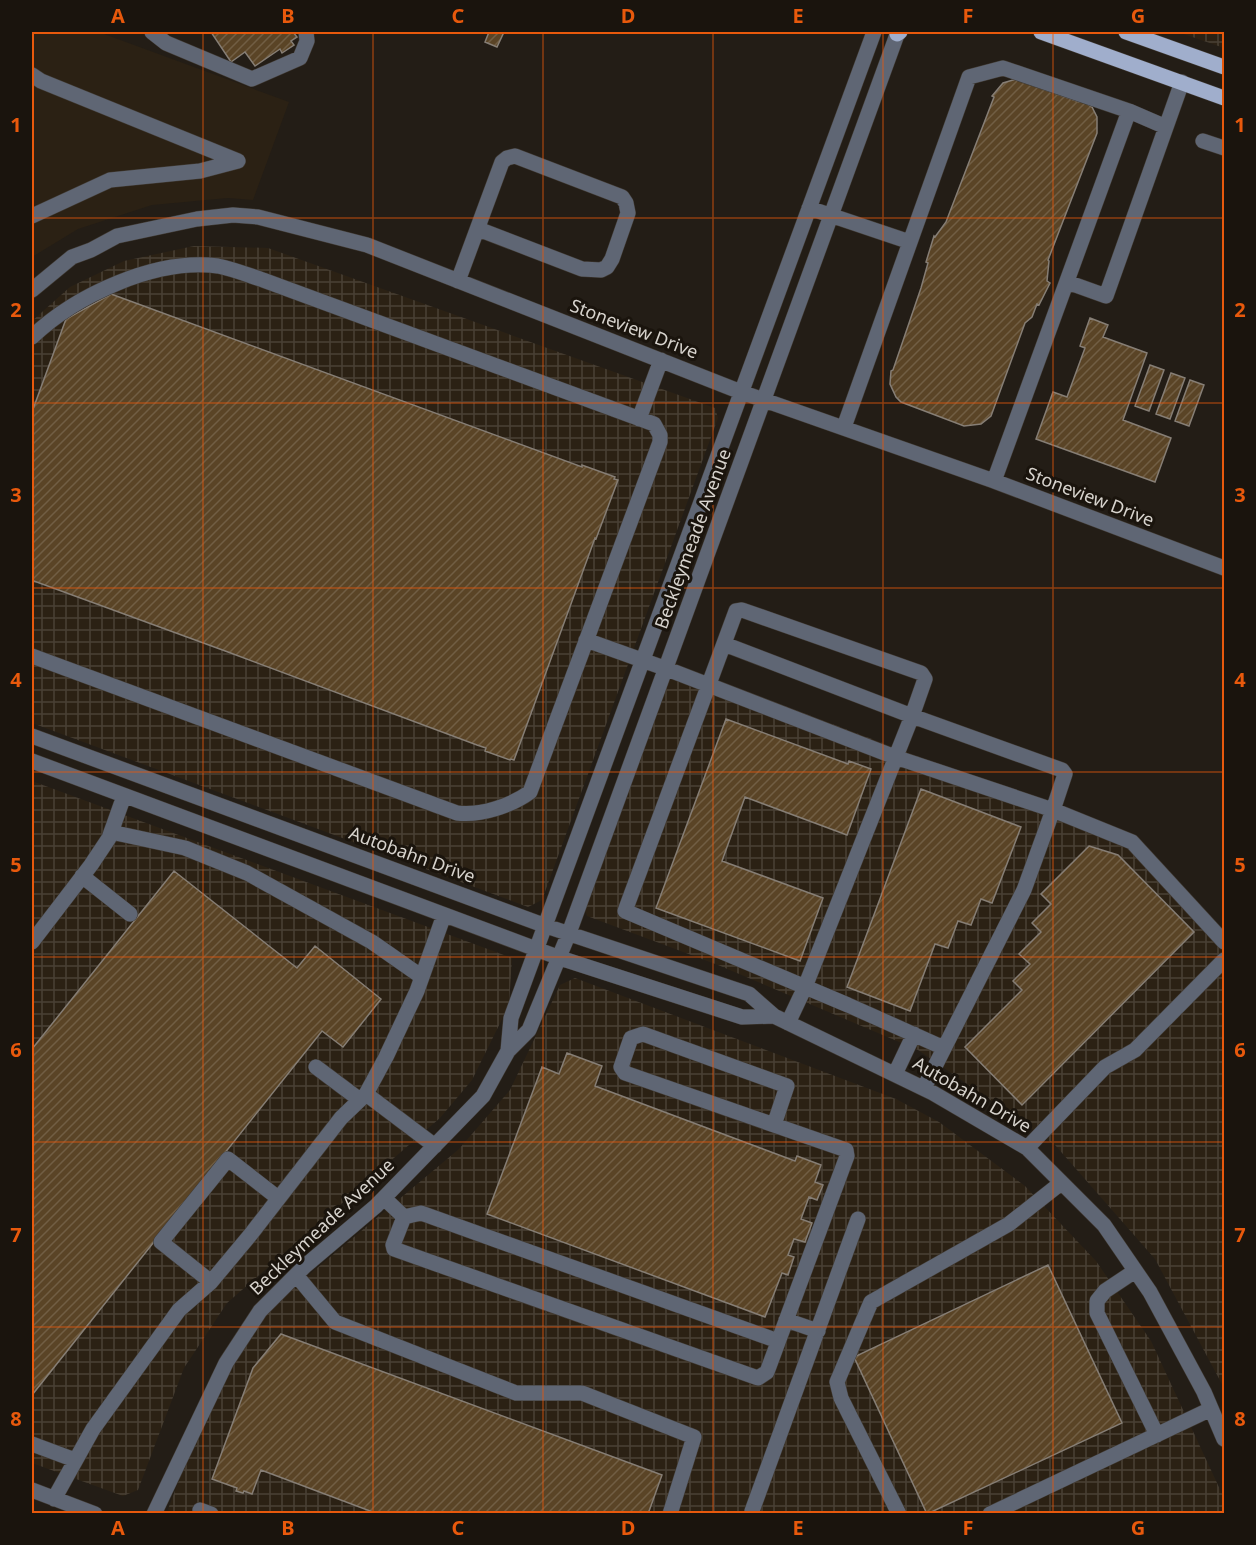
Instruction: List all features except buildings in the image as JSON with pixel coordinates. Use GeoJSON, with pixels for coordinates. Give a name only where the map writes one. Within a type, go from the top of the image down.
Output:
{"type":"FeatureCollection","features":[{"type":"Feature","properties":{"kind":"main road"},"geometry":{"type":"LineString","coordinates":[[1041,32],[1224,98]]}},
{"type":"Feature","properties":{"kind":"main road"},"geometry":{"type":"LineString","coordinates":[[1126,32],[1224,67]]}},
{"type":"Feature","properties":{"kind":"street"},"geometry":{"type":"LineString","coordinates":[[152,32],[166,43],[252,79],[300,58],[307,41],[306,32]]}},
{"type":"Feature","properties":{"kind":"street","name":"Beckleymeade Avenue"},"geometry":{"type":"LineString","coordinates":[[508,1051],[511,1018],[538,950],[874,32]]}},
{"type":"Feature","properties":{"kind":"street","name":"Beckleymeade Avenue"},"geometry":{"type":"LineString","coordinates":[[154,1514],[226,1363],[260,1311],[296,1275],[384,1198],[483,1096],[508,1051],[529,1030],[560,958],[667,669],[898,32]]}},
{"type":"Feature","properties":{"kind":"street"},"geometry":{"type":"LineString","coordinates":[[844,427],[969,77],[1004,68],[1129,111],[1166,127]]}},
{"type":"Feature","properties":{"kind":"street"},"geometry":{"type":"LineString","coordinates":[[32,75],[41,81],[238,161],[200,171],[110,180],[32,216]]}},
{"type":"Feature","properties":{"kind":"street"},"geometry":{"type":"LineString","coordinates":[[1067,282],[1106,296],[1182,82]]}},
{"type":"Feature","properties":{"kind":"street"},"geometry":{"type":"LineString","coordinates":[[994,481],[1129,111]]}},
{"type":"Feature","properties":{"kind":"street"},"geometry":{"type":"LineString","coordinates":[[1203,141],[1224,148]]}},
{"type":"Feature","properties":{"kind":"street"},"geometry":{"type":"LineString","coordinates":[[458,281],[502,162],[507,158],[514,156],[622,197],[628,213],[612,259],[607,267],[601,270],[582,269],[478,229]]}},
{"type":"Feature","properties":{"kind":"street"},"geometry":{"type":"LineString","coordinates":[[809,208],[910,242]]}},
{"type":"Feature","properties":{"kind":"street","name":"Stoneview Drive"},"geometry":{"type":"LineString","coordinates":[[32,290],[72,257],[117,236],[198,219],[233,215],[269,220],[366,245],[741,392],[994,481],[1224,568]]}},
{"type":"Feature","properties":{"kind":"street"},"geometry":{"type":"LineString","coordinates":[[32,337],[66,311],[114,284],[136,276],[180,267],[219,266],[263,280],[639,418],[654,424],[660,435],[660,442],[530,792],[518,800],[464,814],[434,805],[32,656]]}},
{"type":"Feature","properties":{"kind":"street"},"geometry":{"type":"LineString","coordinates":[[639,418],[661,360]]}},
{"type":"Feature","properties":{"kind":"street"},"geometry":{"type":"LineString","coordinates":[[781,1019],[805,987],[912,716],[924,679],[921,673],[742,610],[736,611],[625,911],[805,987],[944,1048]]}},
{"type":"Feature","properties":{"kind":"street"},"geometry":{"type":"LineString","coordinates":[[586,640],[895,757],[1053,810],[1132,842],[1224,942]]}},
{"type":"Feature","properties":{"kind":"street"},"geometry":{"type":"LineString","coordinates":[[724,644],[1062,770],[1065,774],[1024,890],[924,1088]]}},
{"type":"Feature","properties":{"kind":"street","name":"Autobahn Drive"},"geometry":{"type":"LineString","coordinates":[[32,736],[546,926],[749,994],[781,1019],[924,1088],[1027,1148],[1104,1225],[1150,1292],[1211,1409],[1224,1439]]}},
{"type":"Feature","properties":{"kind":"street","name":"Autobahn Drive"},"geometry":{"type":"LineString","coordinates":[[32,761],[560,958],[742,1017],[781,1019]]}},
{"type":"Feature","properties":{"kind":"street"},"geometry":{"type":"LineString","coordinates":[[32,942],[109,838],[124,796]]}},
{"type":"Feature","properties":{"kind":"street"},"geometry":{"type":"LineString","coordinates":[[111,832],[185,848],[247,873],[372,942],[422,977]]}},
{"type":"Feature","properties":{"kind":"street"},"geometry":{"type":"LineString","coordinates":[[82,876],[130,914]]}},
{"type":"Feature","properties":{"kind":"street"},"geometry":{"type":"LineString","coordinates":[[54,1499],[93,1429],[179,1310],[211,1282],[341,1118],[363,1097],[386,1057],[422,977],[444,915]]}},
{"type":"Feature","properties":{"kind":"street"},"geometry":{"type":"LineString","coordinates":[[1027,1148],[1105,1067],[1135,1050],[1224,960]]}},
{"type":"Feature","properties":{"kind":"street"},"geometry":{"type":"LineString","coordinates":[[404,1217],[393,1245],[394,1249],[758,1378],[767,1372],[847,1156],[846,1150],[774,1125],[625,1073],[621,1067],[631,1038],[643,1034],[787,1086],[774,1125]]}},
{"type":"Feature","properties":{"kind":"street"},"geometry":{"type":"LineString","coordinates":[[895,1074],[914,1034]]}},
{"type":"Feature","properties":{"kind":"street"},"geometry":{"type":"LineString","coordinates":[[316,1067],[435,1146]]}},
{"type":"Feature","properties":{"kind":"street"},"geometry":{"type":"LineString","coordinates":[[211,1282],[161,1242],[228,1159],[278,1198]]}},
{"type":"Feature","properties":{"kind":"street"},"geometry":{"type":"LineString","coordinates":[[899,1514],[841,1398],[837,1382],[871,1302],[1009,1224],[1061,1183]]}},
{"type":"Feature","properties":{"kind":"street"},"geometry":{"type":"LineString","coordinates":[[384,1198],[404,1217]]}},
{"type":"Feature","properties":{"kind":"street"},"geometry":{"type":"LineString","coordinates":[[404,1217],[421,1213],[778,1341]]}},
{"type":"Feature","properties":{"kind":"street"},"geometry":{"type":"LineString","coordinates":[[752,1511],[858,1219]]}},
{"type":"Feature","properties":{"kind":"street"},"geometry":{"type":"LineString","coordinates":[[1135,1271],[1105,1291],[1097,1300],[1097,1313],[1157,1435]]}},
{"type":"Feature","properties":{"kind":"street"},"geometry":{"type":"LineString","coordinates":[[296,1275],[335,1322],[516,1394],[582,1393],[694,1437],[670,1514]]}},
{"type":"Feature","properties":{"kind":"street"},"geometry":{"type":"LineString","coordinates":[[786,1320],[818,1331]]}},
{"type":"Feature","properties":{"kind":"street"},"geometry":{"type":"LineString","coordinates":[[990,1514],[1211,1409]]}},
{"type":"Feature","properties":{"kind":"street"},"geometry":{"type":"LineString","coordinates":[[32,1444],[75,1460]]}},
{"type":"Feature","properties":{"kind":"street"},"geometry":{"type":"LineString","coordinates":[[32,1490],[95,1514]]}},
{"type":"Feature","properties":{"kind":"shaded area"},"geometry":{"type":"Polygon","coordinates":[[[32,32],[104,32],[104,34],[289,102],[253,200],[228,198],[152,205],[78,229],[32,257],[32,32]]]}},
{"type":"Feature","properties":{"kind":"shaded area"},"geometry":{"type":"Polygon","coordinates":[[[1178,32],[1224,32],[1224,48],[1178,32]]]}},
{"type":"Feature","properties":{"kind":"shaded area"},"geometry":{"type":"Polygon","coordinates":[[[194,246],[268,248],[715,408],[718,418],[542,900],[528,907],[32,723],[32,321],[70,287],[124,261],[194,246]]]}},
{"type":"Feature","properties":{"kind":"shaded area"},"geometry":{"type":"Polygon","coordinates":[[[671,663],[1121,833],[1224,938],[1224,1388],[1155,1259],[1055,1145],[918,1050],[718,965],[587,916],[582,901],[671,663]]]}},
{"type":"Feature","properties":{"kind":"shaded area"},"geometry":{"type":"Polygon","coordinates":[[[32,781],[512,958],[509,1005],[472,1080],[440,1118],[227,1303],[184,1368],[138,1490],[123,1496],[32,1463],[32,781]]]}},
{"type":"Feature","properties":{"kind":"shaded area"},"geometry":{"type":"Polygon","coordinates":[[[575,978],[896,1099],[939,1122],[1025,1186],[1096,1261],[1151,1341],[1224,1498],[1224,1514],[170,1514],[168,1509],[224,1363],[255,1320],[459,1149],[510,1090],[560,985],[575,978]]]}}]}
